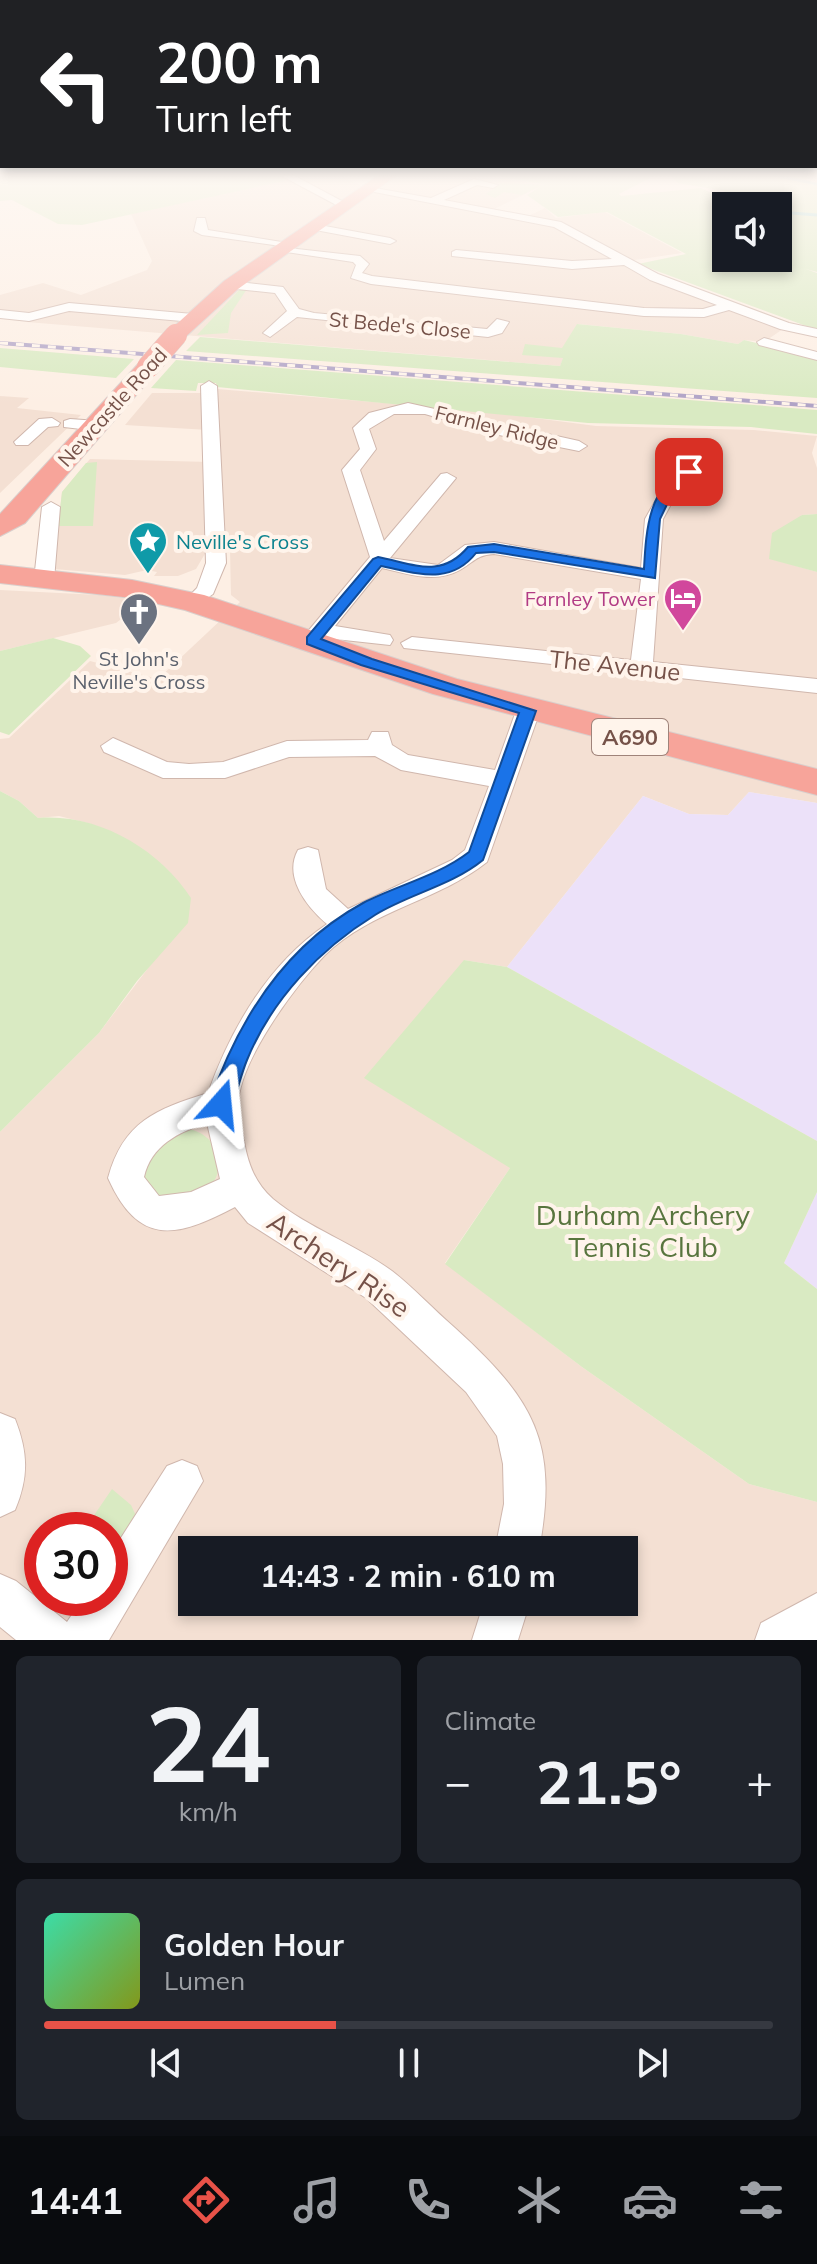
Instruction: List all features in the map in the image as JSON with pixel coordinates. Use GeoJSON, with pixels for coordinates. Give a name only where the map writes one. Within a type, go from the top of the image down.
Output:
{"type":"FeatureCollection","features":[{"type":"Feature","properties":{"kind":"highway"},"geometry":{"type":"LineString","coordinates":[[231,285],[277,252]]}},
{"type":"Feature","properties":{"kind":"highway","name":"Newcastle Road"},"geometry":{"type":"LineString","coordinates":[[5,530],[176,335],[231,285]]}},
{"type":"Feature","properties":{"kind":"highway"},"geometry":{"type":"LineString","coordinates":[[5,530],[14,560],[38,579]]}},
{"type":"Feature","properties":{"kind":"highway","name":"A690"},"geometry":{"type":"LineString","coordinates":[[0,574],[132,589],[193,602],[318,636],[445,687],[528,711],[817,782]]}},
{"type":"Feature","properties":{"kind":"highway","name":"A690"},"geometry":{"type":"LineString","coordinates":[[0,581],[38,579]]}},
{"type":"Feature","properties":{"kind":"street"},"geometry":{"type":"LineString","coordinates":[[311,252],[356,259],[363,264],[355,275],[360,278],[427,287],[656,313],[704,313],[727,306]]}},
{"type":"Feature","properties":{"kind":"street"},"geometry":{"type":"LineString","coordinates":[[446,265],[458,252]]}},
{"type":"Feature","properties":{"kind":"street"},"geometry":{"type":"LineString","coordinates":[[605,252],[622,262],[727,306],[785,326],[817,333]]}},
{"type":"Feature","properties":{"kind":"street"},"geometry":{"type":"LineString","coordinates":[[456,254],[572,265],[622,262]]}},
{"type":"Feature","properties":{"kind":"street"},"geometry":{"type":"LineString","coordinates":[[427,287],[436,276]]}},
{"type":"Feature","properties":{"kind":"street","name":"St Bede's Close"},"geometry":{"type":"LineString","coordinates":[[231,285],[279,290],[294,312],[400,326],[488,333],[497,330],[502,322]]}},
{"type":"Feature","properties":{"kind":"street"},"geometry":{"type":"LineString","coordinates":[[0,314],[29,317],[69,307],[193,318]]}},
{"type":"Feature","properties":{"kind":"street","name":"St Bede's Close"},"geometry":{"type":"LineString","coordinates":[[270,333],[294,312]]}},
{"type":"Feature","properties":{"kind":"street"},"geometry":{"type":"LineString","coordinates":[[785,326],[764,342],[817,356]]}},
{"type":"Feature","properties":{"kind":"street"},"geometry":{"type":"LineString","coordinates":[[193,602],[206,590],[216,563],[209,386]]}},
{"type":"Feature","properties":{"kind":"street","name":"Farnley Ridge"},"geometry":{"type":"LineString","coordinates":[[345,416],[369,419],[390,411],[424,409],[516,434],[580,444]]}},
{"type":"Feature","properties":{"kind":"street"},"geometry":{"type":"LineString","coordinates":[[369,419],[361,428],[368,449],[351,470],[379,560]]}},
{"type":"Feature","properties":{"kind":"street"},"geometry":{"type":"LineString","coordinates":[[22,442],[56,420],[98,426]]}},
{"type":"Feature","properties":{"kind":"street"},"geometry":{"type":"LineString","coordinates":[[641,667],[654,519],[670,486],[689,472],[715,465]]}},
{"type":"Feature","properties":{"kind":"street"},"geometry":{"type":"LineString","coordinates":[[318,636],[447,478]]}},
{"type":"Feature","properties":{"kind":"street"},"geometry":{"type":"LineString","coordinates":[[38,579],[51,507]]}},
{"type":"Feature","properties":{"kind":"street"},"geometry":{"type":"LineString","coordinates":[[379,560],[437,573],[460,564],[472,549],[494,548],[650,575]]}},
{"type":"Feature","properties":{"kind":"street"},"geometry":{"type":"LineString","coordinates":[[318,636],[382,640]]}},
{"type":"Feature","properties":{"kind":"street","name":"The Avenue"},"geometry":{"type":"LineString","coordinates":[[412,643],[817,686]]}},
{"type":"Feature","properties":{"kind":"street","name":"Archery Rise"},"geometry":{"type":"LineString","coordinates":[[520,1536],[526,1504],[524,1464],[516,1427],[480,1378],[379,1285],[261,1211],[240,1186],[223,1133],[221,1104],[236,1059],[269,1000],[316,946],[346,923],[386,900],[462,867],[477,855],[528,711]]}},
{"type":"Feature","properties":{"kind":"street"},"geometry":{"type":"LineString","coordinates":[[113,746],[163,770],[189,772],[225,770],[287,749],[380,743],[401,762],[502,780]]}},
{"type":"Feature","properties":{"kind":"street"},"geometry":{"type":"LineString","coordinates":[[308,857],[308,887],[316,899],[346,923]]}},
{"type":"Feature","properties":{"kind":"street"},"geometry":{"type":"LineString","coordinates":[[221,1104],[180,1116],[156,1129],[133,1152],[126,1178],[139,1204],[168,1215],[202,1207],[240,1186]]}},
{"type":"Feature","properties":{"kind":"street"},"geometry":{"type":"LineString","coordinates":[[0,1434],[5,1443],[5,1478],[0,1495]]}},
{"type":"Feature","properties":{"kind":"street"},"geometry":{"type":"LineString","coordinates":[[128,1569],[182,1481]]}},
{"type":"Feature","properties":{"kind":"street"},"geometry":{"type":"LineString","coordinates":[[0,1597],[52,1640]]}},
{"type":"Feature","properties":{"kind":"street"},"geometry":{"type":"LineString","coordinates":[[83,1640],[98,1616]]}},
{"type":"Feature","properties":{"kind":"street"},"geometry":{"type":"LineString","coordinates":[[778,1640],[817,1616]]}},
{"type":"Feature","properties":{"kind":"shaded area"},"geometry":{"type":"Polygon","coordinates":[[[148,252],[679,252],[682,253],[628,261],[783,329],[764,342],[744,340],[738,344],[681,334],[578,324],[560,366],[27,322],[28,318],[0,314],[0,295],[43,283],[81,295],[147,270],[152,261],[148,252]]]}},
{"type":"Feature","properties":{"kind":"shaded area"},"geometry":{"type":"Polygon","coordinates":[[[217,389],[480,411],[596,426],[754,430],[817,436],[812,453],[817,468],[817,514],[802,515],[769,558],[817,572],[817,803],[749,792],[728,815],[689,814],[643,796],[507,967],[464,960],[510,1168],[445,1263],[582,1367],[749,1484],[817,1502],[817,1640],[0,1640],[0,1132],[99,1033],[155,959],[91,824],[59,816],[38,818],[19,801],[0,791],[0,739],[9,738],[90,661],[158,679],[240,602],[231,595],[230,550],[206,552],[196,569],[178,576],[154,576],[157,572],[147,570],[125,575],[54,569],[62,492],[90,459],[210,462],[208,430],[125,425],[152,393],[217,393],[217,389]]]}},
{"type":"Feature","properties":{"kind":"shaded area"},"geometry":{"type":"Polygon","coordinates":[[[0,396],[29,398],[17,408],[81,415],[0,493],[0,396]]]}},
{"type":"Feature","properties":{"kind":"shaded area"},"geometry":{"type":"Polygon","coordinates":[[[0,590],[99,595],[145,601],[116,623],[0,651],[0,590]]]}},
{"type":"Feature","properties":{"kind":"shaded area"},"geometry":{"type":"Polygon","coordinates":[[[749,792],[817,803],[817,1141],[507,967],[643,796],[689,814],[728,815],[749,792]]]}},
{"type":"Feature","properties":{"kind":"shaded area"},"geometry":{"type":"Polygon","coordinates":[[[817,1192],[817,1289],[784,1263],[817,1192]]]}},
{"type":"Feature","properties":{"kind":"green space"},"geometry":{"type":"Polygon","coordinates":[[[681,252],[712,252],[712,272],[792,272],[792,252],[817,252],[817,272],[806,269],[817,273],[817,330],[638,264],[686,254],[681,252]]]}},
{"type":"Feature","properties":{"kind":"green space"},"geometry":{"type":"Polygon","coordinates":[[[240,289],[247,289],[231,313],[228,333],[197,335],[240,289]]]}},
{"type":"Feature","properties":{"kind":"green space"},"geometry":{"type":"Polygon","coordinates":[[[577,324],[681,334],[738,344],[744,340],[817,357],[817,398],[186,351],[200,337],[560,366],[563,358],[522,355],[525,344],[562,348],[577,324]]]}},
{"type":"Feature","properties":{"kind":"green space"},"geometry":{"type":"Polygon","coordinates":[[[0,348],[134,359],[116,378],[0,367],[0,348]]]}},
{"type":"Feature","properties":{"kind":"green space"},"geometry":{"type":"Polygon","coordinates":[[[176,360],[817,410],[817,434],[751,427],[588,423],[217,387],[216,383],[198,383],[196,391],[151,388],[176,360]]]}},
{"type":"Feature","properties":{"kind":"green space"},"geometry":{"type":"Polygon","coordinates":[[[97,462],[93,526],[58,526],[62,492],[86,463],[97,462]]]}},
{"type":"Feature","properties":{"kind":"green space"},"geometry":{"type":"Polygon","coordinates":[[[817,514],[817,572],[769,559],[772,533],[802,515],[817,514]]]}},
{"type":"Feature","properties":{"kind":"green space"},"geometry":{"type":"Polygon","coordinates":[[[53,638],[80,646],[91,656],[9,735],[0,732],[0,651],[53,638]]]}},
{"type":"Feature","properties":{"kind":"green space"},"geometry":{"type":"Polygon","coordinates":[[[0,791],[19,801],[38,818],[83,822],[125,838],[162,864],[191,898],[188,923],[137,981],[99,1033],[0,1132],[0,791]]]}},
{"type":"Feature","properties":{"kind":"green space","name":"Durham Archery Tennis Club"},"geometry":{"type":"Polygon","coordinates":[[[464,960],[507,967],[817,1141],[817,1192],[784,1263],[817,1289],[817,1502],[749,1484],[582,1367],[445,1264],[510,1168],[364,1078],[464,960]]]}},
{"type":"Feature","properties":{"kind":"green space"},"geometry":{"type":"Polygon","coordinates":[[[181,1128],[196,1131],[215,1147],[218,1170],[214,1181],[193,1197],[154,1196],[140,1178],[142,1156],[181,1128]]]}},
{"type":"Feature","properties":{"kind":"green space"},"geometry":{"type":"Polygon","coordinates":[[[112,1489],[131,1505],[137,1518],[128,1534],[128,1512],[96,1512],[112,1489]]]}},
{"type":"Feature","properties":{"kind":"railway"},"geometry":{"type":"LineString","coordinates":[[0,343],[817,406]]}},
{"type":"Feature","properties":{"kind":"place","name":"Neville's Cross"},"geometry":{"type":"Point","coordinates":[148,575]}},
{"type":"Feature","properties":{"kind":"place","name":"Farnley Tower"},"geometry":{"type":"Point","coordinates":[683,632]}},
{"type":"Feature","properties":{"kind":"place","name":"St John's Neville's Cross"},"geometry":{"type":"Point","coordinates":[139,646]}},
{"type":"Feature","properties":{"kind":"route"},"geometry":{"type":"LineString","coordinates":[[221,1104],[236,1059],[253,1026],[287,976],[316,946],[369,909],[462,867],[477,855],[528,711],[366,662],[312,641],[378,561],[437,573],[449,571],[460,564],[472,549],[479,547],[650,575],[654,519],[670,486],[689,472]]}}]}
